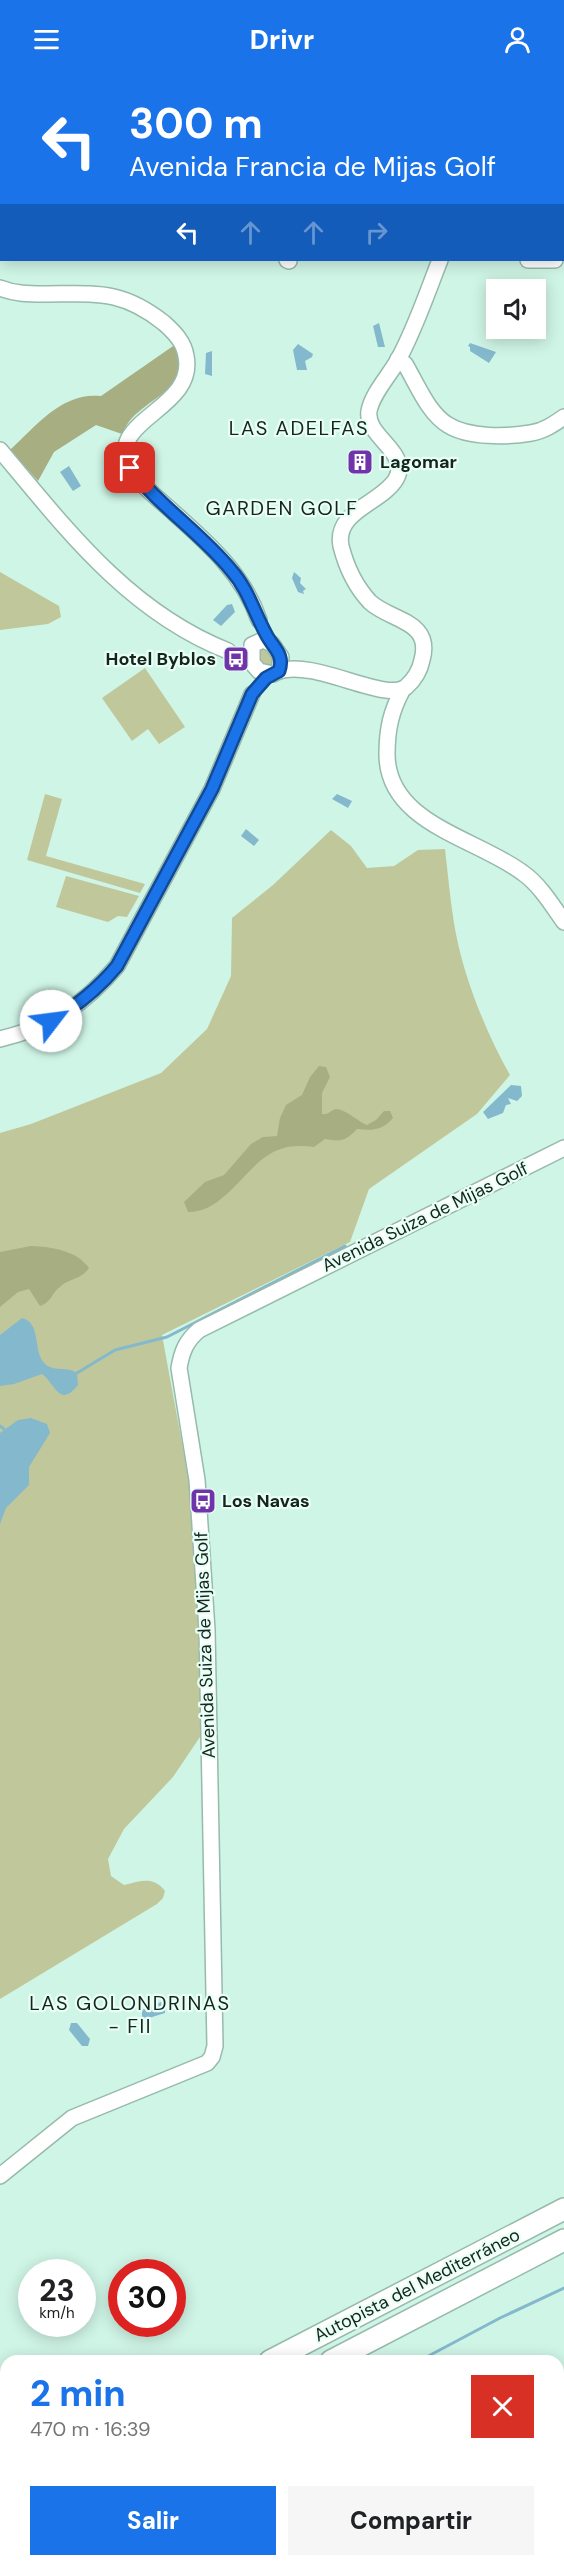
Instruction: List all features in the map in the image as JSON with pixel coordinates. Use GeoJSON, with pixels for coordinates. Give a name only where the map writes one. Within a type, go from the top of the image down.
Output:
{"type":"FeatureCollection","features":[{"type":"Feature","properties":{"kind":"highway","name":"Autopista del Mediterráneo"},"geometry":{"type":"LineString","coordinates":[[282,2355],[564,2209]]}},
{"type":"Feature","properties":{"kind":"highway","name":"Autopista del Mediterráneo"},"geometry":{"type":"LineString","coordinates":[[343,2355],[564,2240]]}},
{"type":"Feature","properties":{"kind":"street"},"geometry":{"type":"LineString","coordinates":[[440,261],[399,359],[369,409],[369,420],[373,428],[397,459],[399,469],[396,478],[390,486],[350,516],[343,529],[341,543],[348,567],[363,594],[373,604],[413,627],[422,639],[424,647],[422,663],[413,679],[403,689],[392,711],[388,727],[387,771],[393,786],[404,803],[432,822],[524,873],[542,891],[564,922]]}},
{"type":"Feature","properties":{"kind":"street"},"geometry":{"type":"LineString","coordinates":[[0,288],[12,293],[77,294],[124,298],[140,306],[178,336],[189,367],[186,376],[176,395],[136,427],[125,448],[126,458],[130,468],[143,485],[210,545],[233,571],[247,592],[259,620],[281,657],[274,673],[252,694]]}},
{"type":"Feature","properties":{"kind":"street"},"geometry":{"type":"LineString","coordinates":[[399,359],[405,364],[432,410],[447,425],[466,432],[498,435],[531,433],[550,427],[564,417]]}},
{"type":"Feature","properties":{"kind":"street"},"geometry":{"type":"LineString","coordinates":[[3,459],[80,544],[129,593],[165,620],[228,651],[245,650],[274,673]]}},
{"type":"Feature","properties":{"kind":"street"},"geometry":{"type":"LineString","coordinates":[[0,1039],[51,1021],[74,1008],[97,989],[117,966],[212,789],[252,694],[255,677],[253,655],[259,620]]}},
{"type":"Feature","properties":{"kind":"street"},"geometry":{"type":"LineString","coordinates":[[253,655],[263,640],[272,644]]}},
{"type":"Feature","properties":{"kind":"street"},"geometry":{"type":"LineString","coordinates":[[274,673],[291,668],[313,669],[372,688],[403,689]]}},
{"type":"Feature","properties":{"kind":"street"},"geometry":{"type":"LineString","coordinates":[[372,688],[379,700],[388,727]]}},
{"type":"Feature","properties":{"kind":"street","name":"Avenida Suiza de Mijas Golf"},"geometry":{"type":"LineString","coordinates":[[0,2176],[72,2118],[207,2063],[212,2057],[215,2046],[207,1630],[197,1480],[179,1368],[182,1353],[189,1338],[199,1330],[564,1148]]}},
{"type":"Feature","properties":{"kind":"green space"},"geometry":{"type":"Polygon","coordinates":[[[176,344],[180,358],[176,379],[161,395],[132,418],[122,434],[96,425],[54,452],[38,481],[10,450],[51,412],[74,399],[101,396],[176,344]]]}},
{"type":"Feature","properties":{"kind":"green space"},"geometry":{"type":"Polygon","coordinates":[[[0,572],[59,606],[61,617],[48,624],[0,630],[0,572]]]}},
{"type":"Feature","properties":{"kind":"green space"},"geometry":{"type":"Polygon","coordinates":[[[266,647],[274,655],[273,668],[264,670],[255,651],[266,647]]]}},
{"type":"Feature","properties":{"kind":"green space"},"geometry":{"type":"Polygon","coordinates":[[[145,668],[185,727],[159,744],[148,729],[132,741],[102,698],[145,668]]]}},
{"type":"Feature","properties":{"kind":"green space"},"geometry":{"type":"Polygon","coordinates":[[[45,794],[62,799],[46,856],[145,884],[140,893],[27,860],[45,794]]]}},
{"type":"Feature","properties":{"kind":"green space"},"geometry":{"type":"Polygon","coordinates":[[[331,830],[351,846],[367,868],[394,866],[418,850],[445,849],[454,923],[463,962],[483,1021],[510,1075],[477,1114],[369,1189],[350,1242],[162,1335],[189,1481],[196,1573],[202,1734],[173,1777],[124,1829],[108,1859],[111,1876],[124,1885],[152,1881],[165,1891],[163,1898],[157,1904],[0,1999],[0,1133],[31,1124],[161,1073],[207,1029],[231,976],[232,918],[273,885],[331,830]]]}},
{"type":"Feature","properties":{"kind":"green space"},"geometry":{"type":"Polygon","coordinates":[[[66,876],[139,896],[127,917],[118,916],[108,922],[56,907],[66,876]]]}},
{"type":"Feature","properties":{"kind":"green space"},"geometry":{"type":"Polygon","coordinates":[[[319,1066],[326,1067],[330,1077],[322,1093],[322,1114],[339,1109],[367,1125],[376,1120],[384,1111],[390,1111],[393,1118],[377,1129],[357,1129],[343,1140],[325,1139],[314,1147],[294,1146],[281,1149],[258,1163],[215,1204],[202,1210],[188,1212],[184,1202],[205,1182],[224,1175],[251,1144],[263,1137],[277,1136],[280,1118],[286,1105],[302,1095],[310,1077],[319,1066]]]}},
{"type":"Feature","properties":{"kind":"green space"},"geometry":{"type":"Polygon","coordinates":[[[31,1246],[70,1253],[89,1268],[83,1275],[61,1286],[44,1305],[40,1306],[29,1289],[18,1292],[0,1307],[0,1252],[31,1246]]]}},
{"type":"Feature","properties":{"kind":"water"},"geometry":{"type":"Polygon","coordinates":[[[379,323],[385,347],[378,347],[373,326],[379,323]]]}},
{"type":"Feature","properties":{"kind":"water"},"geometry":{"type":"Polygon","coordinates":[[[470,343],[496,352],[489,363],[470,351],[468,346],[470,343]]]}},
{"type":"Feature","properties":{"kind":"water"},"geometry":{"type":"Polygon","coordinates":[[[298,344],[313,354],[305,361],[307,370],[297,370],[293,350],[298,344]]]}},
{"type":"Feature","properties":{"kind":"water"},"geometry":{"type":"Polygon","coordinates":[[[212,351],[212,376],[205,374],[206,353],[212,351]]]}},
{"type":"Feature","properties":{"kind":"water"},"geometry":{"type":"Polygon","coordinates":[[[69,466],[81,486],[73,491],[60,472],[69,466]]]}},
{"type":"Feature","properties":{"kind":"water"},"geometry":{"type":"Polygon","coordinates":[[[294,572],[301,578],[300,583],[306,589],[303,591],[304,594],[298,592],[292,578],[294,572]]]}},
{"type":"Feature","properties":{"kind":"water"},"geometry":{"type":"Polygon","coordinates":[[[232,604],[235,612],[221,626],[213,620],[227,605],[232,604]]]}},
{"type":"Feature","properties":{"kind":"water"},"geometry":{"type":"Polygon","coordinates":[[[337,794],[352,801],[348,808],[332,799],[337,794]]]}},
{"type":"Feature","properties":{"kind":"water"},"geometry":{"type":"Polygon","coordinates":[[[246,829],[259,840],[254,846],[241,836],[246,829]]]}},
{"type":"Feature","properties":{"kind":"water"},"geometry":{"type":"Polygon","coordinates":[[[511,1085],[521,1086],[522,1096],[517,1101],[508,1098],[511,1104],[506,1105],[503,1113],[488,1119],[483,1112],[511,1085]]]}},
{"type":"Feature","properties":{"kind":"water"},"geometry":{"type":"Polygon","coordinates":[[[22,1318],[32,1324],[40,1355],[45,1364],[49,1367],[77,1373],[78,1385],[72,1392],[66,1395],[58,1392],[42,1374],[14,1384],[0,1386],[0,1335],[22,1318]]]}},
{"type":"Feature","properties":{"kind":"water"},"geometry":{"type":"Polygon","coordinates":[[[31,1418],[47,1424],[50,1433],[29,1467],[29,1485],[6,1508],[0,1524],[0,1433],[18,1420],[31,1418]]]}},
{"type":"Feature","properties":{"kind":"water"},"geometry":{"type":"Polygon","coordinates":[[[161,2002],[165,2006],[165,2013],[146,2019],[142,2017],[142,2010],[161,2002]]]}},
{"type":"Feature","properties":{"kind":"water"},"geometry":{"type":"Polygon","coordinates":[[[71,2023],[77,2023],[90,2039],[88,2046],[82,2046],[69,2030],[71,2023]]]}},
{"type":"Feature","properties":{"kind":"waterway"},"geometry":{"type":"LineString","coordinates":[[77,1373],[115,1350],[167,1337],[345,1246]]}},
{"type":"Feature","properties":{"kind":"waterway"},"geometry":{"type":"LineString","coordinates":[[0,1426],[4,1429]]}},
{"type":"Feature","properties":{"kind":"waterway"},"geometry":{"type":"LineString","coordinates":[[430,2355],[500,2318],[564,2288]]}},
{"type":"Feature","properties":{"kind":"place","name":"Lagomar"},"geometry":{"type":"Point","coordinates":[360,462]}},
{"type":"Feature","properties":{"kind":"place","name":"Hotel Byblos"},"geometry":{"type":"Point","coordinates":[236,659]}},
{"type":"Feature","properties":{"kind":"place","name":"Los Navas"},"geometry":{"type":"Point","coordinates":[203,1501]}},
{"type":"Feature","properties":{"kind":"district","name":"LAS ADELFAS"},"geometry":{"type":"Point","coordinates":[299,428]}},
{"type":"Feature","properties":{"kind":"district","name":"GARDEN GOLF"},"geometry":{"type":"Point","coordinates":[282,508]}},
{"type":"Feature","properties":{"kind":"district","name":"LAS GOLONDRINAS - FII"},"geometry":{"type":"Point","coordinates":[130,2014]}},
{"type":"Feature","properties":{"kind":"route"},"geometry":{"type":"LineString","coordinates":[[51,1021],[74,1008],[97,989],[117,966],[212,789],[252,694],[261,682],[279,671],[281,662],[279,652],[266,634],[247,592],[233,571],[210,545],[143,485],[130,468]]}}]}
